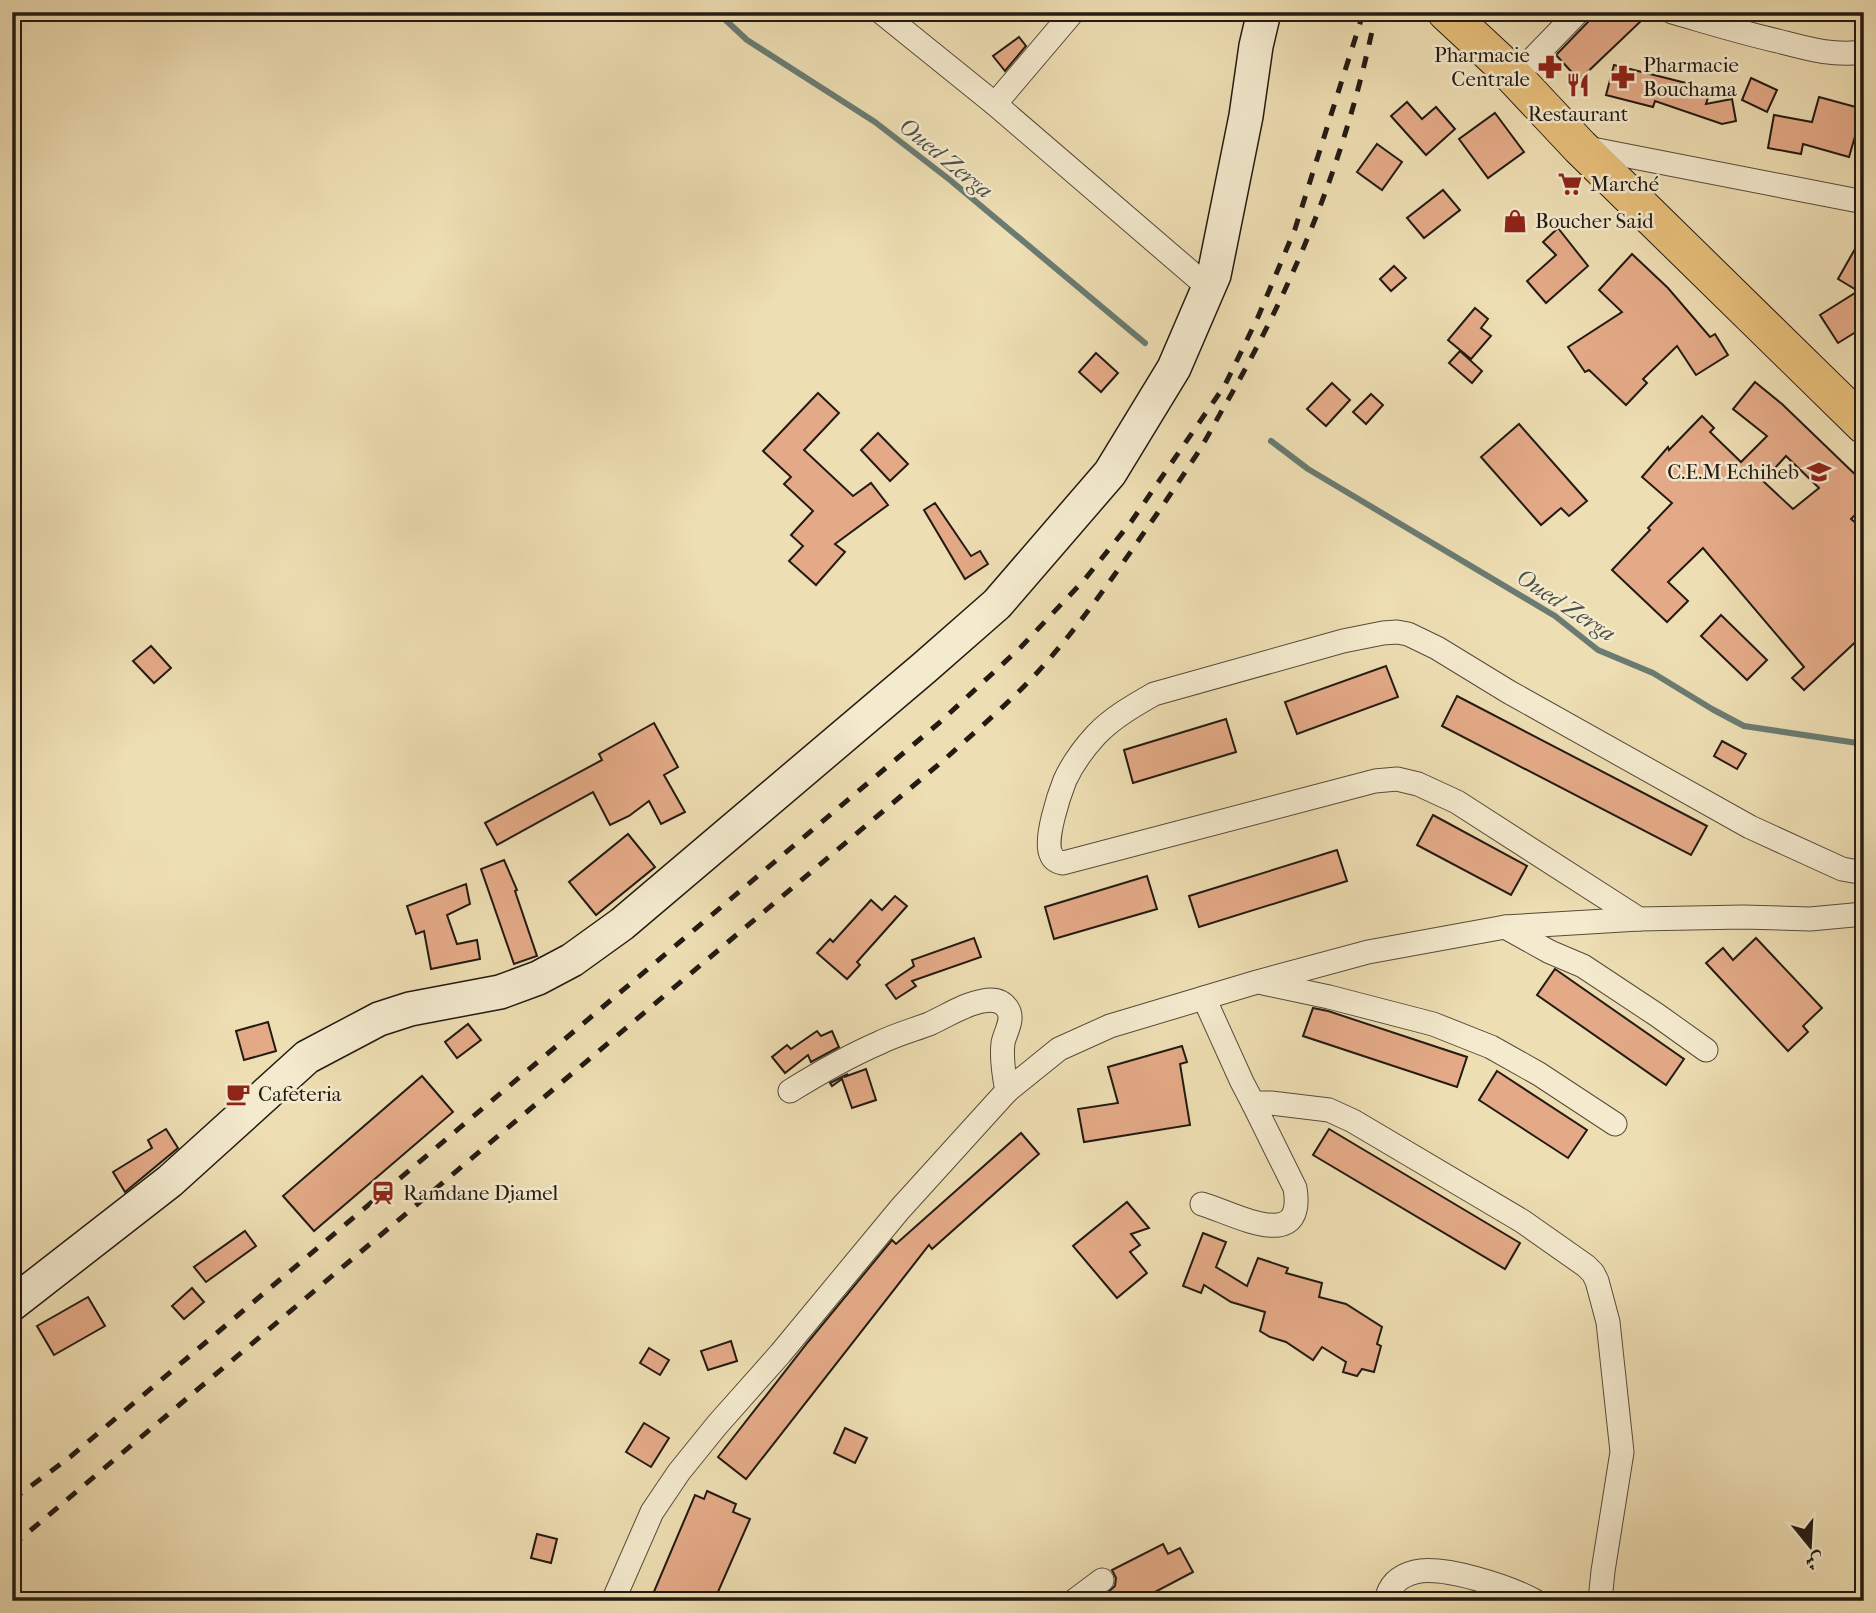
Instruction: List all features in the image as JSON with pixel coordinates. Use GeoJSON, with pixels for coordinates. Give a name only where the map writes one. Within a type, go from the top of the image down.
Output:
{"type":"FeatureCollection","features":[{"type":"Feature","properties":{"kind":"main road"},"geometry":{"type":"LineString","coordinates":[[12,1304],[170,1181],[307,1057],[379,1019],[410,1009],[500,992],[538,978],[572,961],[622,924],[997,604],[1110,473],[1174,368],[1214,275],[1264,12]]}},
{"type":"Feature","properties":{"kind":"main road"},"geometry":{"type":"LineString","coordinates":[[1446,12],[1515,77],[1580,146],[1864,425]]}},
{"type":"Feature","properties":{"kind":"street"},"geometry":{"type":"LineString","coordinates":[[881,12],[995,104],[1209,288]]}},
{"type":"Feature","properties":{"kind":"street"},"geometry":{"type":"LineString","coordinates":[[995,104],[1073,12]]}},
{"type":"Feature","properties":{"kind":"street"},"geometry":{"type":"LineString","coordinates":[[1515,77],[1578,12]]}},
{"type":"Feature","properties":{"kind":"street"},"geometry":{"type":"LineString","coordinates":[[1672,12],[1825,53],[1864,52]]}},
{"type":"Feature","properties":{"kind":"street"},"geometry":{"type":"LineString","coordinates":[[1580,146],[1864,201]]}},
{"type":"Feature","properties":{"kind":"street"},"geometry":{"type":"LineString","coordinates":[[1639,919],[1457,802],[1418,783],[1397,779],[1376,781],[1063,863],[1055,860],[1050,853],[1050,835],[1066,779],[1081,754],[1096,735],[1132,706],[1154,694],[1318,648],[1358,637],[1397,632],[1408,634],[1437,648],[1509,692],[1750,827],[1843,869],[1864,873]]}},
{"type":"Feature","properties":{"kind":"street"},"geometry":{"type":"LineString","coordinates":[[613,1601],[652,1512],[717,1424],[780,1354],[900,1209],[1007,1091],[1059,1049],[1110,1026],[1368,951],[1505,927],[1639,919],[1810,919],[1864,914]]}},
{"type":"Feature","properties":{"kind":"street"},"geometry":{"type":"LineString","coordinates":[[1505,927],[1550,952],[1583,966],[1706,1050]]}},
{"type":"Feature","properties":{"kind":"street"},"geometry":{"type":"LineString","coordinates":[[1256,982],[1329,996],[1433,1024],[1491,1047],[1539,1074],[1615,1124]]}},
{"type":"Feature","properties":{"kind":"street"},"geometry":{"type":"LineString","coordinates":[[1202,1204],[1244,1220],[1280,1225],[1289,1221],[1296,1213],[1298,1202],[1296,1188],[1241,1082],[1204,998]]}},
{"type":"Feature","properties":{"kind":"street"},"geometry":{"type":"LineString","coordinates":[[790,1091],[880,1042],[932,1023],[966,1005],[995,1000],[1004,1004],[1010,1012],[1003,1043],[1007,1091]]}},
{"type":"Feature","properties":{"kind":"street"},"geometry":{"type":"LineString","coordinates":[[1253,1103],[1329,1110],[1353,1121],[1522,1220],[1592,1273],[1602,1294],[1608,1322],[1622,1452],[1600,1601]]}},
{"type":"Feature","properties":{"kind":"street"},"geometry":{"type":"LineString","coordinates":[[1386,1601],[1389,1589],[1402,1577],[1416,1571],[1432,1571],[1498,1584],[1535,1601]]}},
{"type":"Feature","properties":{"kind":"street"},"geometry":{"type":"LineString","coordinates":[[1074,1601],[1102,1580]]}},
{"type":"Feature","properties":{"kind":"building"},"geometry":{"type":"Polygon","coordinates":[[[1592,12],[1633,12],[1641,21],[1579,80],[1556,55],[1588,22],[1592,12]]]}},
{"type":"Feature","properties":{"kind":"building"},"geometry":{"type":"Polygon","coordinates":[[[1019,37],[1026,46],[1005,71],[993,56],[1019,37]]]}},
{"type":"Feature","properties":{"kind":"building"},"geometry":{"type":"Polygon","coordinates":[[[1614,65],[1710,91],[1706,104],[1732,99],[1736,121],[1722,124],[1655,101],[1653,107],[1606,95],[1614,65]]]}},
{"type":"Feature","properties":{"kind":"building"},"geometry":{"type":"Polygon","coordinates":[[[1751,78],[1777,90],[1767,112],[1742,100],[1751,78]]]}},
{"type":"Feature","properties":{"kind":"building"},"geometry":{"type":"Polygon","coordinates":[[[1819,97],[1863,109],[1849,157],[1803,144],[1801,154],[1768,148],[1774,115],[1812,122],[1819,97]]]}},
{"type":"Feature","properties":{"kind":"building"},"geometry":{"type":"Polygon","coordinates":[[[1407,102],[1422,119],[1436,107],[1455,129],[1426,155],[1391,116],[1407,102]]]}},
{"type":"Feature","properties":{"kind":"building"},"geometry":{"type":"Polygon","coordinates":[[[1495,113],[1524,152],[1488,178],[1459,139],[1495,113]]]}},
{"type":"Feature","properties":{"kind":"building"},"geometry":{"type":"Polygon","coordinates":[[[1377,144],[1402,162],[1382,190],[1357,172],[1377,144]]]}},
{"type":"Feature","properties":{"kind":"building"},"geometry":{"type":"Polygon","coordinates":[[[1443,190],[1460,210],[1424,238],[1407,218],[1443,190]]]}},
{"type":"Feature","properties":{"kind":"building"},"geometry":{"type":"Polygon","coordinates":[[[1558,228],[1588,266],[1546,303],[1527,281],[1556,255],[1543,242],[1558,228]]]}},
{"type":"Feature","properties":{"kind":"building"},"geometry":{"type":"Polygon","coordinates":[[[1864,233],[1864,327],[1838,343],[1820,315],[1858,291],[1838,279],[1864,233]]]}},
{"type":"Feature","properties":{"kind":"building"},"geometry":{"type":"Polygon","coordinates":[[[1632,254],[1668,288],[1710,337],[1715,334],[1728,355],[1696,375],[1677,346],[1643,379],[1647,383],[1626,405],[1589,370],[1585,372],[1568,347],[1622,312],[1599,290],[1632,254]]]}},
{"type":"Feature","properties":{"kind":"building"},"geometry":{"type":"Polygon","coordinates":[[[1394,266],[1406,278],[1391,291],[1380,279],[1394,266]]]}},
{"type":"Feature","properties":{"kind":"building"},"geometry":{"type":"Polygon","coordinates":[[[1475,308],[1488,319],[1481,328],[1491,336],[1471,359],[1448,340],[1475,308]]]}},
{"type":"Feature","properties":{"kind":"building"},"geometry":{"type":"Polygon","coordinates":[[[1460,351],[1482,371],[1472,383],[1449,363],[1460,351]]]}},
{"type":"Feature","properties":{"kind":"building"},"geometry":{"type":"Polygon","coordinates":[[[1096,353],[1118,373],[1101,392],[1079,372],[1096,353]]]}},
{"type":"Feature","properties":{"kind":"building"},"geometry":{"type":"Polygon","coordinates":[[[1755,382],[1782,404],[1864,483],[1864,506],[1851,519],[1864,530],[1864,550],[1857,558],[1864,565],[1864,634],[1804,690],[1792,678],[1804,667],[1703,548],[1668,582],[1688,601],[1667,622],[1612,570],[1672,503],[1642,477],[1668,447],[1669,450],[1702,416],[1714,428],[1710,432],[1741,462],[1767,436],[1733,409],[1755,382]],[[1786,456],[1763,481],[1793,509],[1819,488],[1786,456]]]}},
{"type":"Feature","properties":{"kind":"building"},"geometry":{"type":"Polygon","coordinates":[[[1332,383],[1350,400],[1326,426],[1307,409],[1332,383]]]}},
{"type":"Feature","properties":{"kind":"building"},"geometry":{"type":"Polygon","coordinates":[[[818,393],[839,413],[804,450],[853,496],[871,483],[888,505],[835,544],[845,552],[816,585],[789,561],[803,546],[791,535],[813,511],[784,484],[791,477],[763,451],[818,393]]]}},
{"type":"Feature","properties":{"kind":"building"},"geometry":{"type":"Polygon","coordinates":[[[1371,394],[1383,405],[1366,424],[1353,412],[1371,394]]]}},
{"type":"Feature","properties":{"kind":"building"},"geometry":{"type":"Polygon","coordinates":[[[1519,424],[1587,501],[1569,516],[1561,508],[1541,525],[1481,457],[1519,424]]]}},
{"type":"Feature","properties":{"kind":"building"},"geometry":{"type":"Polygon","coordinates":[[[878,433],[908,464],[890,481],[861,450],[878,433]]]}},
{"type":"Feature","properties":{"kind":"building"},"geometry":{"type":"Polygon","coordinates":[[[935,503],[971,556],[980,551],[988,564],[965,579],[924,510],[935,503]]]}},
{"type":"Feature","properties":{"kind":"building"},"geometry":{"type":"Polygon","coordinates":[[[1721,615],[1767,660],[1747,680],[1701,636],[1721,615]]]}},
{"type":"Feature","properties":{"kind":"building"},"geometry":{"type":"Polygon","coordinates":[[[151,646],[171,668],[154,683],[133,661],[151,646]]]}},
{"type":"Feature","properties":{"kind":"building"},"geometry":{"type":"Polygon","coordinates":[[[1386,666],[1398,697],[1297,734],[1285,702],[1386,666]]]}},
{"type":"Feature","properties":{"kind":"building"},"geometry":{"type":"Polygon","coordinates":[[[1457,696],[1707,826],[1691,855],[1442,726],[1457,696]]]}},
{"type":"Feature","properties":{"kind":"building"},"geometry":{"type":"Polygon","coordinates":[[[1226,719],[1236,752],[1133,783],[1124,750],[1226,719]]]}},
{"type":"Feature","properties":{"kind":"building"},"geometry":{"type":"Polygon","coordinates":[[[654,723],[678,767],[664,775],[685,812],[661,824],[649,801],[629,816],[610,825],[593,792],[497,845],[485,823],[602,760],[599,754],[654,723]]]}},
{"type":"Feature","properties":{"kind":"building"},"geometry":{"type":"Polygon","coordinates":[[[1722,741],[1746,754],[1737,769],[1714,756],[1722,741]]]}},
{"type":"Feature","properties":{"kind":"building"},"geometry":{"type":"Polygon","coordinates":[[[1433,815],[1527,866],[1511,895],[1417,845],[1433,815]]]}},
{"type":"Feature","properties":{"kind":"building"},"geometry":{"type":"Polygon","coordinates":[[[628,834],[655,867],[596,915],[569,882],[628,834]]]}},
{"type":"Feature","properties":{"kind":"building"},"geometry":{"type":"Polygon","coordinates":[[[1337,850],[1347,881],[1199,927],[1189,896],[1337,850]]]}},
{"type":"Feature","properties":{"kind":"building"},"geometry":{"type":"Polygon","coordinates":[[[504,860],[517,890],[515,891],[537,956],[514,964],[481,869],[504,860]]]}},
{"type":"Feature","properties":{"kind":"building"},"geometry":{"type":"Polygon","coordinates":[[[1147,876],[1157,909],[1054,939],[1045,907],[1147,876]]]}},
{"type":"Feature","properties":{"kind":"building"},"geometry":{"type":"Polygon","coordinates":[[[466,884],[470,904],[447,915],[457,944],[477,940],[480,959],[431,969],[424,931],[416,934],[407,906],[466,884]]]}},
{"type":"Feature","properties":{"kind":"building"},"geometry":{"type":"Polygon","coordinates":[[[895,896],[907,906],[857,962],[860,965],[847,979],[817,953],[830,939],[833,942],[871,900],[882,910],[895,896]]]}},
{"type":"Feature","properties":{"kind":"building"},"geometry":{"type":"Polygon","coordinates":[[[974,938],[981,957],[912,981],[916,986],[896,999],[886,985],[914,966],[912,960],[974,938]]]}},
{"type":"Feature","properties":{"kind":"building"},"geometry":{"type":"Polygon","coordinates":[[[1756,938],[1822,1008],[1803,1026],[1808,1032],[1788,1051],[1706,963],[1723,948],[1733,960],[1756,938]]]}},
{"type":"Feature","properties":{"kind":"building"},"geometry":{"type":"Polygon","coordinates":[[[1555,969],[1684,1059],[1666,1085],[1537,995],[1555,969]]]}},
{"type":"Feature","properties":{"kind":"building"},"geometry":{"type":"Polygon","coordinates":[[[1313,1008],[1467,1057],[1457,1087],[1303,1036],[1313,1008]]]}},
{"type":"Feature","properties":{"kind":"building"},"geometry":{"type":"Polygon","coordinates":[[[268,1022],[276,1051],[244,1060],[236,1031],[268,1022]]]}},
{"type":"Feature","properties":{"kind":"building"},"geometry":{"type":"Polygon","coordinates":[[[468,1024],[481,1040],[457,1058],[445,1042],[468,1024]]]}},
{"type":"Feature","properties":{"kind":"building"},"geometry":{"type":"Polygon","coordinates":[[[817,1031],[821,1036],[832,1031],[839,1047],[811,1062],[808,1055],[785,1073],[772,1057],[787,1045],[791,1049],[817,1031]]]}},
{"type":"Feature","properties":{"kind":"building"},"geometry":{"type":"Polygon","coordinates":[[[1182,1046],[1187,1062],[1180,1064],[1190,1125],[1084,1142],[1078,1109],[1118,1103],[1108,1067],[1182,1046]]]}},
{"type":"Feature","properties":{"kind":"building"},"geometry":{"type":"Polygon","coordinates":[[[866,1069],[876,1100],[852,1108],[842,1079],[832,1086],[830,1083],[866,1069]]]}},
{"type":"Feature","properties":{"kind":"building"},"geometry":{"type":"Polygon","coordinates":[[[1497,1071],[1587,1130],[1568,1158],[1479,1100],[1497,1071]]]}},
{"type":"Feature","properties":{"kind":"building"},"geometry":{"type":"Polygon","coordinates":[[[422,1076],[453,1112],[314,1231],[283,1196],[422,1076]]]}},
{"type":"Feature","properties":{"kind":"building"},"geometry":{"type":"Polygon","coordinates":[[[166,1129],[178,1148],[125,1192],[113,1172],[152,1148],[148,1140],[166,1129]]]}},
{"type":"Feature","properties":{"kind":"building"},"geometry":{"type":"Polygon","coordinates":[[[1329,1129],[1520,1243],[1505,1269],[1313,1155],[1329,1129]]]}},
{"type":"Feature","properties":{"kind":"building"},"geometry":{"type":"Polygon","coordinates":[[[1021,1133],[1039,1154],[932,1249],[929,1245],[746,1479],[718,1457],[892,1240],[896,1244],[1021,1133]]]}},
{"type":"Feature","properties":{"kind":"building"},"geometry":{"type":"Polygon","coordinates":[[[1127,1202],[1149,1228],[1131,1234],[1140,1245],[1130,1252],[1147,1273],[1117,1298],[1073,1246],[1127,1202]]]}},
{"type":"Feature","properties":{"kind":"building"},"geometry":{"type":"Polygon","coordinates":[[[245,1231],[256,1246],[206,1282],[194,1267],[245,1231]]]}},
{"type":"Feature","properties":{"kind":"building"},"geometry":{"type":"Polygon","coordinates":[[[1203,1233],[1226,1242],[1216,1267],[1247,1286],[1258,1258],[1288,1268],[1286,1273],[1322,1283],[1319,1297],[1346,1304],[1382,1327],[1377,1344],[1381,1346],[1374,1372],[1362,1369],[1357,1376],[1343,1372],[1346,1362],[1322,1347],[1313,1360],[1286,1342],[1260,1331],[1265,1312],[1231,1302],[1204,1285],[1201,1293],[1183,1286],[1203,1233]]]}},
{"type":"Feature","properties":{"kind":"building"},"geometry":{"type":"Polygon","coordinates":[[[192,1288],[204,1302],[184,1319],[172,1306],[192,1288]]]}},
{"type":"Feature","properties":{"kind":"building"},"geometry":{"type":"Polygon","coordinates":[[[88,1297],[105,1326],[54,1355],[37,1326],[88,1297]]]}},
{"type":"Feature","properties":{"kind":"building"},"geometry":{"type":"Polygon","coordinates":[[[731,1341],[737,1361],[708,1370],[701,1351],[731,1341]]]}},
{"type":"Feature","properties":{"kind":"building"},"geometry":{"type":"Polygon","coordinates":[[[649,1348],[669,1360],[660,1375],[640,1363],[649,1348]]]}},
{"type":"Feature","properties":{"kind":"building"},"geometry":{"type":"Polygon","coordinates":[[[644,1423],[669,1438],[651,1467],[626,1452],[644,1423]]]}},
{"type":"Feature","properties":{"kind":"building"},"geometry":{"type":"Polygon","coordinates":[[[845,1428],[867,1438],[855,1463],[834,1453],[845,1428]]]}},
{"type":"Feature","properties":{"kind":"building"},"geometry":{"type":"Polygon","coordinates":[[[707,1491],[736,1504],[733,1512],[750,1519],[714,1601],[650,1601],[695,1495],[704,1499],[707,1491]]]}},
{"type":"Feature","properties":{"kind":"building"},"geometry":{"type":"Polygon","coordinates":[[[537,1534],[557,1539],[551,1563],[531,1558],[537,1534]]]}},
{"type":"Feature","properties":{"kind":"building"},"geometry":{"type":"Polygon","coordinates":[[[1163,1544],[1168,1554],[1180,1548],[1193,1572],[1138,1601],[1098,1601],[1115,1586],[1116,1578],[1112,1570],[1163,1544]]]}},
{"type":"Feature","properties":{"kind":"waterway","name":"Oued Zerga"},"geometry":{"type":"LineString","coordinates":[[717,12],[747,40],[875,122],[950,180],[1145,343]]}},
{"type":"Feature","properties":{"kind":"waterway","name":"Oued Zerga"},"geometry":{"type":"LineString","coordinates":[[1271,441],[1308,469],[1555,616],[1598,650],[1653,673],[1744,726],[1864,744]]}},
{"type":"Feature","properties":{"kind":"railway"},"geometry":{"type":"LineString","coordinates":[[12,1500],[70,1457],[939,723],[1021,647],[1085,579],[1131,522],[1225,385],[1258,317],[1295,229],[1361,20],[1361,12]]}},
{"type":"Feature","properties":{"kind":"railway"},"geometry":{"type":"LineString","coordinates":[[12,1546],[945,759],[1044,665],[1100,594],[1173,490],[1202,445],[1277,307],[1318,212],[1335,164],[1351,114],[1376,12]]}},
{"type":"Feature","properties":{"kind":"place","name":"Pharmacie Centrale"},"geometry":{"type":"Point","coordinates":[1550,67]}},
{"type":"Feature","properties":{"kind":"place","name":"Pharmacie Bouchama"},"geometry":{"type":"Point","coordinates":[1623,77]}},
{"type":"Feature","properties":{"kind":"place","name":"Restaurant"},"geometry":{"type":"Point","coordinates":[1578,85]}},
{"type":"Feature","properties":{"kind":"place","name":"Marché"},"geometry":{"type":"Point","coordinates":[1570,184]}},
{"type":"Feature","properties":{"kind":"place","name":"Boucher Said"},"geometry":{"type":"Point","coordinates":[1515,221]}},
{"type":"Feature","properties":{"kind":"place","name":"C.E.M Echiheb"},"geometry":{"type":"Point","coordinates":[1819,472]}},
{"type":"Feature","properties":{"kind":"place","name":"Cafeteria"},"geometry":{"type":"Point","coordinates":[238,1094]}},
{"type":"Feature","properties":{"kind":"place","name":"Ramdane Djamel"},"geometry":{"type":"Point","coordinates":[383,1193]}}]}
